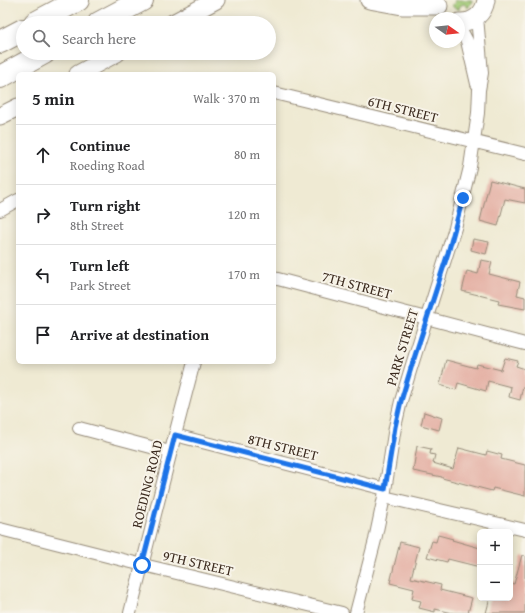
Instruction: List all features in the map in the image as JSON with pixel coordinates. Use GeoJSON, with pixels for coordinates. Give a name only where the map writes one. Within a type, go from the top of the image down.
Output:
{"type":"FeatureCollection","features":[{"type":"Feature","properties":{"kind":"highway"},"geometry":{"type":"LineString","coordinates":[[48,16],[78,0]]}},
{"type":"Feature","properties":{"kind":"highway"},"geometry":{"type":"LineString","coordinates":[[112,16],[142,0]]}},
{"type":"Feature","properties":{"kind":"highway"},"geometry":{"type":"LineString","coordinates":[[0,42],[16,34]]}},
{"type":"Feature","properties":{"kind":"highway"},"geometry":{"type":"LineString","coordinates":[[0,77],[31,60]]}},
{"type":"Feature","properties":{"kind":"street"},"geometry":{"type":"LineString","coordinates":[[186,16],[216,0]]}},
{"type":"Feature","properties":{"kind":"street"},"geometry":{"type":"LineString","coordinates":[[369,0],[402,6],[442,8]]}},
{"type":"Feature","properties":{"kind":"street"},"geometry":{"type":"LineString","coordinates":[[465,22],[473,20],[486,6]]}},
{"type":"Feature","properties":{"kind":"street","name":"PARK STREET"},"geometry":{"type":"LineString","coordinates":[[356,613],[375,540],[401,401],[448,253],[470,167],[482,73],[486,6]]}},
{"type":"Feature","properties":{"kind":"street","name":"PARK STREET"},"geometry":{"type":"LineString","coordinates":[[465,37],[479,90]]}},
{"type":"Feature","properties":{"kind":"street"},"geometry":{"type":"LineString","coordinates":[[82,72],[104,60]]}},
{"type":"Feature","properties":{"kind":"street","name":"6TH STREET"},"geometry":{"type":"LineString","coordinates":[[276,94],[525,154]]}},
{"type":"Feature","properties":{"kind":"street"},"geometry":{"type":"LineString","coordinates":[[0,116],[16,108]]}},
{"type":"Feature","properties":{"kind":"street"},"geometry":{"type":"LineString","coordinates":[[0,210],[16,201]]}},
{"type":"Feature","properties":{"kind":"street","name":"7TH STREET"},"geometry":{"type":"LineString","coordinates":[[276,279],[525,344]]}},
{"type":"Feature","properties":{"kind":"street","name":"ROEDING ROAD"},"geometry":{"type":"LineString","coordinates":[[130,613],[193,364]]}},
{"type":"Feature","properties":{"kind":"street"},"geometry":{"type":"LineString","coordinates":[[79,428],[170,452]]}},
{"type":"Feature","properties":{"kind":"street","name":"8TH STREET"},"geometry":{"type":"LineString","coordinates":[[175,435],[384,493],[525,530]]}},
{"type":"Feature","properties":{"kind":"street","name":"9TH STREET"},"geometry":{"type":"LineString","coordinates":[[0,529],[342,613]]}},
{"type":"Feature","properties":{"kind":"green space"},"geometry":{"type":"Polygon","coordinates":[[[455,0],[472,1],[468,8],[463,4],[459,7],[459,10],[451,5],[454,4],[455,0]]]}},
{"type":"Feature","properties":{"kind":"building"},"geometry":{"type":"Polygon","coordinates":[[[490,180],[525,189],[525,203],[505,199],[498,226],[480,221],[490,180]]]}},
{"type":"Feature","properties":{"kind":"building"},"geometry":{"type":"Polygon","coordinates":[[[473,239],[489,242],[486,254],[471,250],[473,239]]]}},
{"type":"Feature","properties":{"kind":"building"},"geometry":{"type":"Polygon","coordinates":[[[481,260],[492,262],[489,274],[520,282],[517,295],[525,297],[525,309],[498,304],[499,300],[462,291],[467,271],[478,274],[481,260]]]}},
{"type":"Feature","properties":{"kind":"building"},"geometry":{"type":"Polygon","coordinates":[[[505,358],[518,361],[516,366],[525,369],[525,387],[523,386],[520,400],[509,397],[511,387],[488,381],[486,391],[458,383],[456,390],[440,385],[446,360],[476,368],[477,364],[501,370],[505,358]]]}},
{"type":"Feature","properties":{"kind":"building"},"geometry":{"type":"Polygon","coordinates":[[[424,412],[442,418],[439,430],[421,425],[424,412]]]}},
{"type":"Feature","properties":{"kind":"building"},"geometry":{"type":"Polygon","coordinates":[[[417,446],[431,449],[430,454],[435,455],[433,463],[453,469],[459,448],[486,455],[487,451],[502,455],[501,459],[525,465],[525,496],[493,488],[492,491],[442,477],[413,471],[417,446]]]}},
{"type":"Feature","properties":{"kind":"building"},"geometry":{"type":"Polygon","coordinates":[[[438,535],[477,547],[477,566],[448,559],[447,562],[427,557],[432,541],[436,542],[438,535]]]}},
{"type":"Feature","properties":{"kind":"building"},"geometry":{"type":"Polygon","coordinates":[[[400,542],[419,547],[411,578],[441,585],[440,590],[472,598],[468,613],[453,613],[435,609],[435,612],[419,608],[421,601],[412,599],[414,589],[390,583],[400,542]]]}},
{"type":"Feature","properties":{"kind":"building"},"geometry":{"type":"Polygon","coordinates":[[[522,555],[525,556],[525,613],[486,613],[489,601],[513,601],[514,584],[522,555]]]}},
{"type":"Feature","properties":{"kind":"route"},"geometry":{"type":"LineString","coordinates":[[142,565],[175,435],[385,489],[395,427],[401,401],[448,253],[463,198]]}}]}
